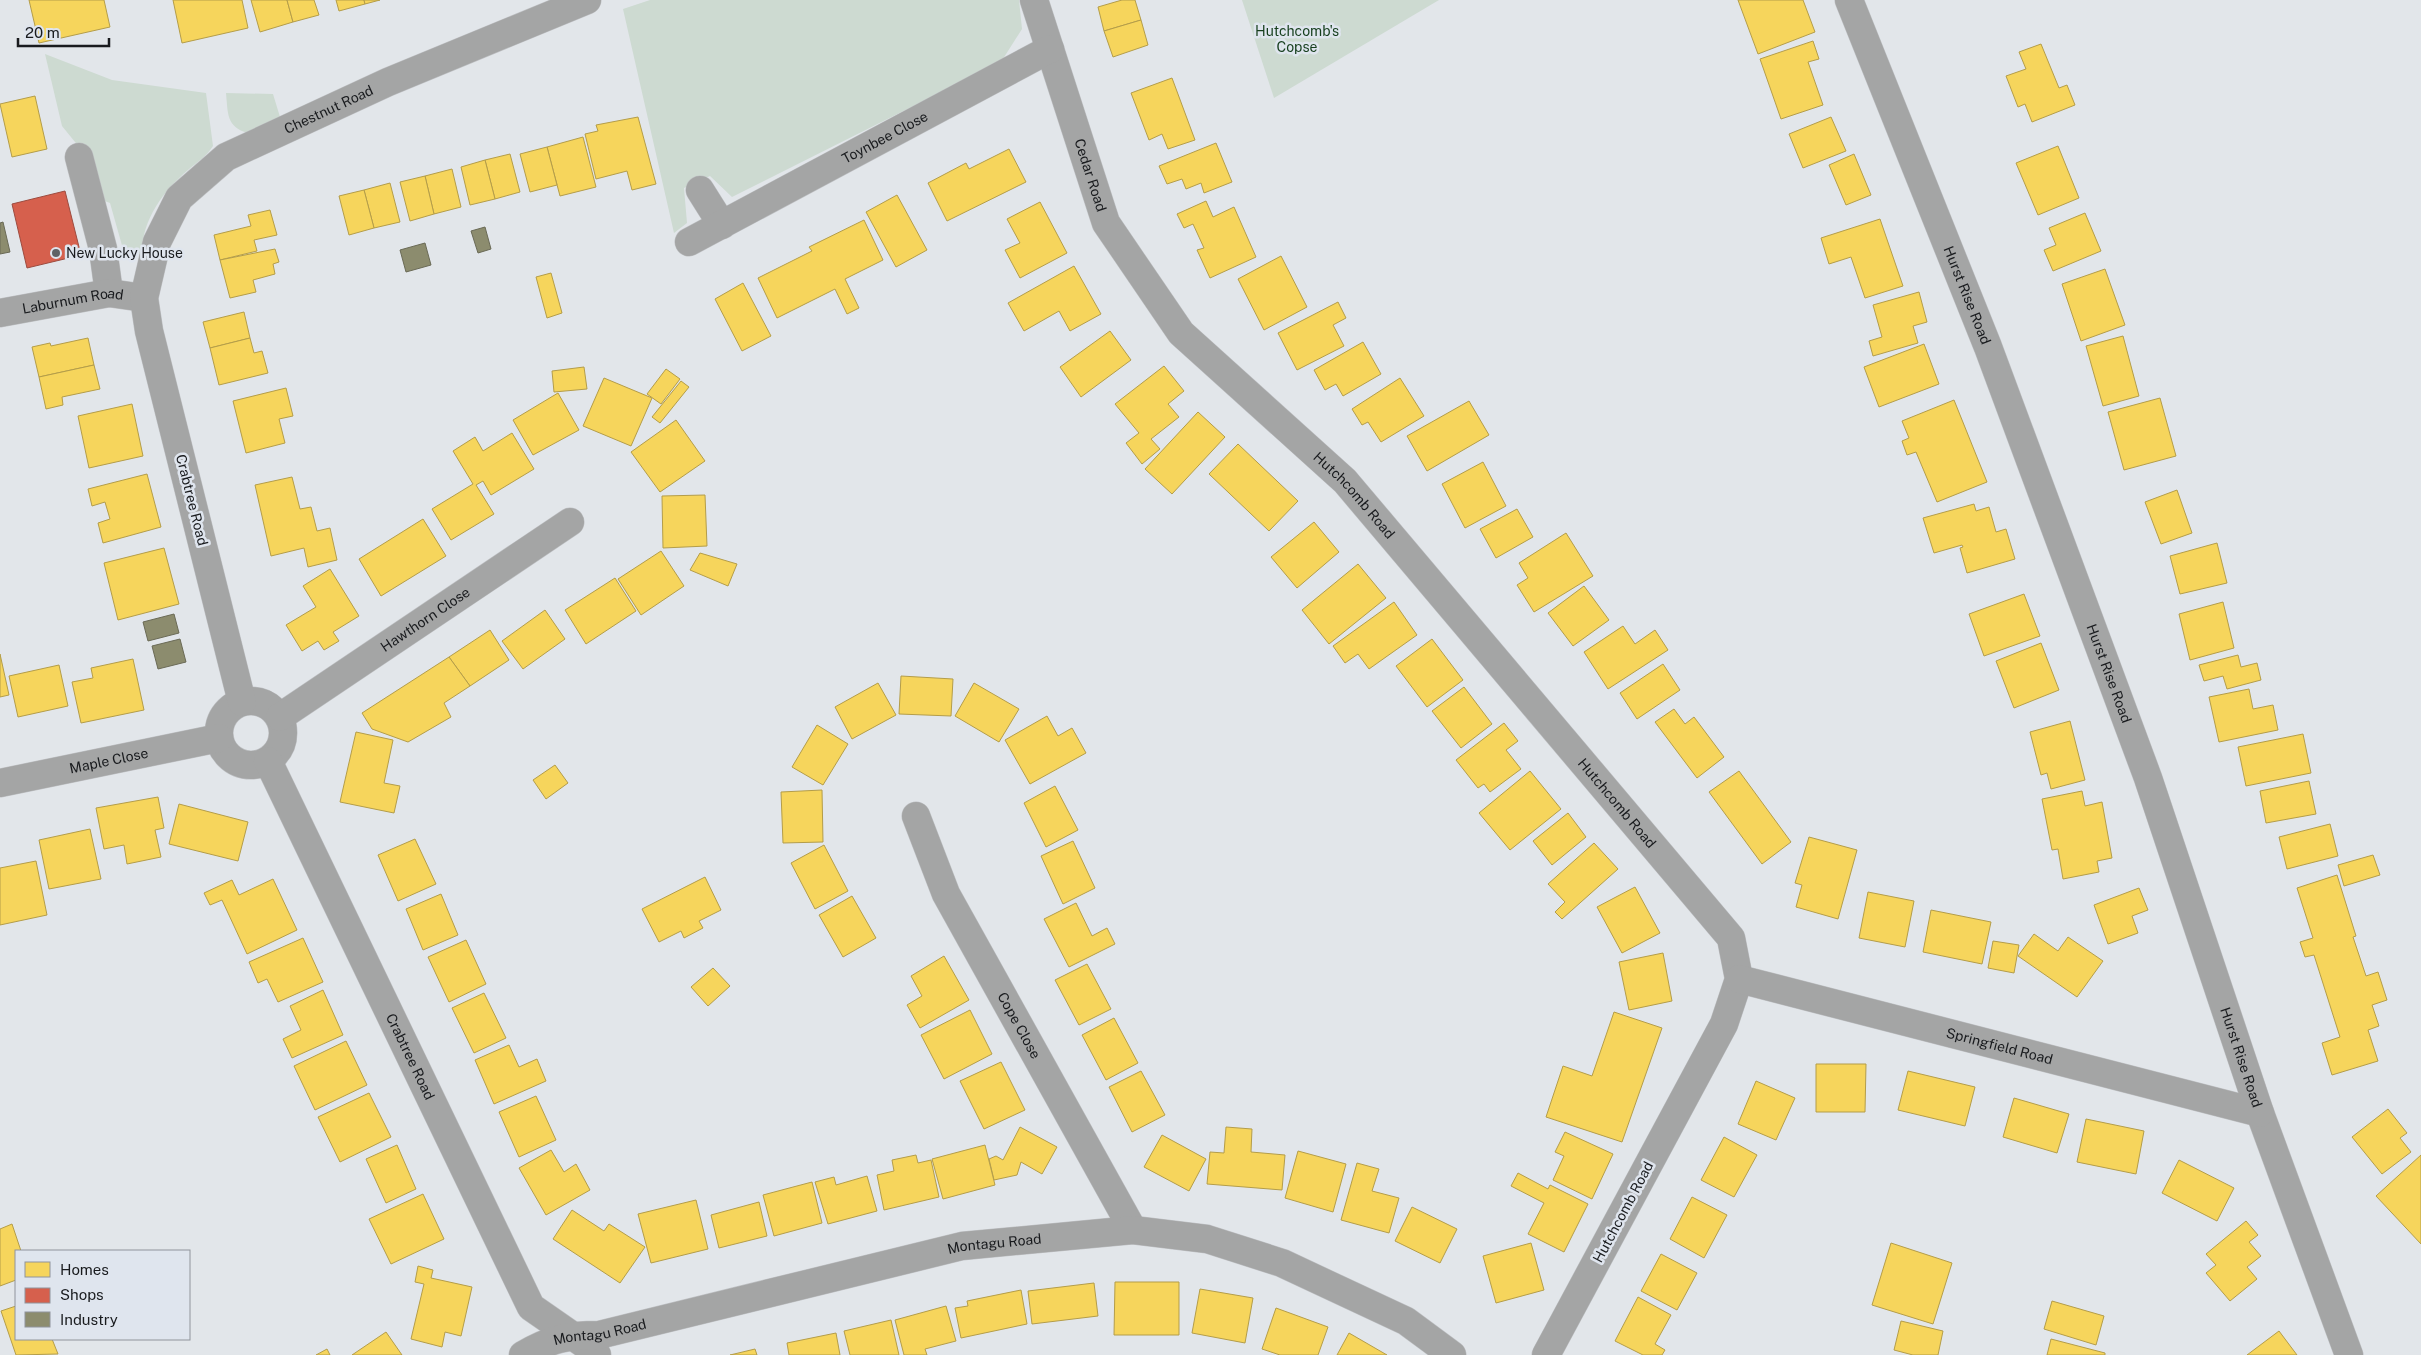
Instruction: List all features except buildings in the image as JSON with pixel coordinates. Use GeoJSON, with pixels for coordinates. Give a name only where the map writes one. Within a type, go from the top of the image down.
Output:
{"type":"FeatureCollection","features":[{"type":"Feature","properties":{"kind":"street","name":"Chestnut Road"},"geometry":{"type":"LineString","coordinates":[[144,298],[157,242],[179,198],[226,157],[388,82],[587,0]]}},
{"type":"Feature","properties":{"kind":"street","name":"Cedar Road"},"geometry":{"type":"LineString","coordinates":[[1034,0],[1106,223],[1182,333]]}},
{"type":"Feature","properties":{"kind":"street","name":"Hurst Rise Road"},"geometry":{"type":"LineString","coordinates":[[1848,0],[1995,366],[2148,778],[2260,1112],[2349,1355]]}},
{"type":"Feature","properties":{"kind":"street","name":"Toynbee Close"},"geometry":{"type":"LineString","coordinates":[[689,242],[1050,49]]}},
{"type":"Feature","properties":{"kind":"street"},"geometry":{"type":"LineString","coordinates":[[79,157],[103,249],[109,293]]}},
{"type":"Feature","properties":{"kind":"street"},"geometry":{"type":"LineString","coordinates":[[700,190],[722,225]]}},
{"type":"Feature","properties":{"kind":"street","name":"Laburnum Road"},"geometry":{"type":"LineString","coordinates":[[0,313],[109,293],[144,298]]}},
{"type":"Feature","properties":{"kind":"street","name":"Crabtree Road"},"geometry":{"type":"LineString","coordinates":[[144,298],[149,331],[242,702]]}},
{"type":"Feature","properties":{"kind":"street","name":"Hutchcomb Road"},"geometry":{"type":"LineString","coordinates":[[1182,333],[1346,481],[1731,938],[1739,979],[1724,1024],[1546,1355]]}},
{"type":"Feature","properties":{"kind":"street","name":"Hawthorn Close"},"geometry":{"type":"LineString","coordinates":[[280,717],[570,522]]}},
{"type":"Feature","properties":{"kind":"street"},"geometry":{"type":"LineString","coordinates":[[252,700],[263,703],[280,717],[284,729],[283,742],[278,753],[268,761],[252,766],[237,763],[225,752],[219,738],[219,726],[224,716],[232,707],[242,702],[252,700]]}},
{"type":"Feature","properties":{"kind":"street","name":"Maple Close"},"geometry":{"type":"LineString","coordinates":[[0,783],[219,738]]}},
{"type":"Feature","properties":{"kind":"street","name":"Crabtree Road"},"geometry":{"type":"LineString","coordinates":[[268,761],[531,1307],[590,1348],[597,1355]]}},
{"type":"Feature","properties":{"kind":"street","name":"Cope Close"},"geometry":{"type":"LineString","coordinates":[[916,816],[946,894],[1133,1230]]}},
{"type":"Feature","properties":{"kind":"street","name":"Springfield Road"},"geometry":{"type":"LineString","coordinates":[[1739,979],[2260,1112]]}},
{"type":"Feature","properties":{"kind":"street","name":"Montagu Road"},"geometry":{"type":"LineString","coordinates":[[523,1355],[542,1344],[569,1335],[600,1334],[962,1246],[1133,1230],[1207,1239],[1282,1263],[1406,1321],[1452,1355]]}},
{"type":"Feature","properties":{"kind":"green space"},"geometry":{"type":"Polygon","coordinates":[[[650,0],[1019,0],[1022,29],[1001,62],[732,197],[710,176],[684,188],[687,223],[674,233],[623,9],[650,0]]]}},
{"type":"Feature","properties":{"kind":"green space","name":"Hutchcomb's Copse"},"geometry":{"type":"Polygon","coordinates":[[[1242,0],[1439,0],[1274,98],[1242,0]]]}},
{"type":"Feature","properties":{"kind":"green space"},"geometry":{"type":"Polygon","coordinates":[[[45,54],[112,80],[206,93],[213,146],[179,178],[156,206],[146,228],[142,252],[125,256],[110,203],[102,200],[84,153],[62,126],[45,54]]]}},
{"type":"Feature","properties":{"kind":"green space"},"geometry":{"type":"Polygon","coordinates":[[[226,93],[273,94],[280,117],[248,133],[241,130],[232,123],[227,107],[226,93]]]}},
{"type":"Feature","properties":{"kind":"place","name":"New Lucky House"},"geometry":{"type":"Point","coordinates":[56,253]}}]}
